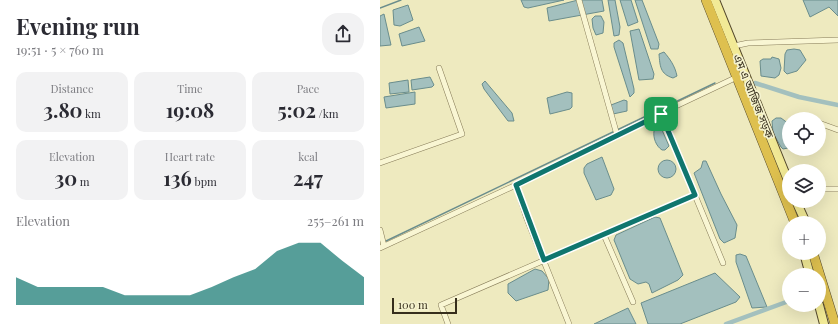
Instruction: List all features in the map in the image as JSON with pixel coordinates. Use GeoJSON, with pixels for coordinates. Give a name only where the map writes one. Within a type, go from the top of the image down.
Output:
{"type":"FeatureCollection","features":[{"type":"Feature","properties":{"kind":"highway"},"geometry":{"type":"LineString","coordinates":[[705,0],[792,216]]}},
{"type":"Feature","properties":{"kind":"highway"},"geometry":{"type":"LineString","coordinates":[[711,0],[782,175]]}},
{"type":"Feature","properties":{"kind":"highway"},"geometry":{"type":"LineString","coordinates":[[815,260],[834,324]]}},
{"type":"Feature","properties":{"kind":"highway"},"geometry":{"type":"LineString","coordinates":[[825,312],[829,324]]}},
{"type":"Feature","properties":{"kind":"main road","name":"এম এ আজিজ সড়ক"},"geometry":{"type":"LineString","coordinates":[[705,0],[789,216]]}},
{"type":"Feature","properties":{"kind":"main road"},"geometry":{"type":"LineString","coordinates":[[715,0],[782,166]]}},
{"type":"Feature","properties":{"kind":"main road"},"geometry":{"type":"LineString","coordinates":[[819,260],[838,323]]}},
{"type":"Feature","properties":{"kind":"main road"},"geometry":{"type":"LineString","coordinates":[[820,312],[824,324]]}},
{"type":"Feature","properties":{"kind":"street"},"geometry":{"type":"LineString","coordinates":[[579,0],[617,135]]}},
{"type":"Feature","properties":{"kind":"street"},"geometry":{"type":"LineString","coordinates":[[734,46],[748,43],[838,40]]}},
{"type":"Feature","properties":{"kind":"street"},"geometry":{"type":"LineString","coordinates":[[380,163],[462,134],[439,68]]}},
{"type":"Feature","properties":{"kind":"street"},"geometry":{"type":"LineString","coordinates":[[380,230],[382,247],[516,185],[735,78]]}},
{"type":"Feature","properties":{"kind":"street"},"geometry":{"type":"LineString","coordinates":[[661,114],[722,262]]}},
{"type":"Feature","properties":{"kind":"street"},"geometry":{"type":"LineString","coordinates":[[826,125],[838,130]]}},
{"type":"Feature","properties":{"kind":"street"},"geometry":{"type":"LineString","coordinates":[[516,185],[569,324]]}},
{"type":"Feature","properties":{"kind":"street"},"geometry":{"type":"LineString","coordinates":[[826,189],[838,189]]}},
{"type":"Feature","properties":{"kind":"street"},"geometry":{"type":"LineString","coordinates":[[448,324],[442,305],[695,195]]}},
{"type":"Feature","properties":{"kind":"street"},"geometry":{"type":"LineString","coordinates":[[604,235],[633,302]]}},
{"type":"Feature","properties":{"kind":"water"},"geometry":{"type":"Polygon","coordinates":[[[521,0],[564,0],[528,8],[524,7],[521,0]]]}},
{"type":"Feature","properties":{"kind":"water"},"geometry":{"type":"Polygon","coordinates":[[[578,0],[602,0],[604,11],[549,21],[547,8],[578,0]]]}},
{"type":"Feature","properties":{"kind":"water"},"geometry":{"type":"Polygon","coordinates":[[[608,0],[615,0],[620,27],[619,35],[614,36],[608,0]]]}},
{"type":"Feature","properties":{"kind":"water"},"geometry":{"type":"Polygon","coordinates":[[[620,0],[631,0],[638,22],[628,26],[620,0]]]}},
{"type":"Feature","properties":{"kind":"water"},"geometry":{"type":"Polygon","coordinates":[[[635,0],[642,0],[659,44],[658,49],[651,49],[635,0]]]}},
{"type":"Feature","properties":{"kind":"water"},"geometry":{"type":"Polygon","coordinates":[[[803,0],[838,0],[838,16],[829,7],[810,17],[803,0]]]}},
{"type":"Feature","properties":{"kind":"water"},"geometry":{"type":"Polygon","coordinates":[[[408,5],[413,20],[400,26],[394,25],[393,10],[408,5]]]}},
{"type":"Feature","properties":{"kind":"water"},"geometry":{"type":"Polygon","coordinates":[[[384,14],[391,45],[380,46],[380,16],[384,14]]]}},
{"type":"Feature","properties":{"kind":"water"},"geometry":{"type":"Polygon","coordinates":[[[595,16],[601,16],[604,22],[603,33],[596,35],[593,28],[592,19],[595,16]]]}},
{"type":"Feature","properties":{"kind":"water"},"geometry":{"type":"Polygon","coordinates":[[[419,27],[425,41],[402,46],[399,34],[419,27]]]}},
{"type":"Feature","properties":{"kind":"water"},"geometry":{"type":"Polygon","coordinates":[[[639,29],[654,74],[653,79],[639,80],[630,31],[639,29]]]}},
{"type":"Feature","properties":{"kind":"water"},"geometry":{"type":"Polygon","coordinates":[[[619,40],[623,43],[634,89],[634,93],[630,97],[614,47],[614,43],[619,40]]]}},
{"type":"Feature","properties":{"kind":"water"},"geometry":{"type":"Polygon","coordinates":[[[787,50],[800,50],[806,60],[797,71],[787,74],[784,71],[785,54],[787,50]]]}},
{"type":"Feature","properties":{"kind":"water"},"geometry":{"type":"Polygon","coordinates":[[[664,52],[675,69],[677,76],[673,78],[663,72],[659,54],[664,52]]]}},
{"type":"Feature","properties":{"kind":"water"},"geometry":{"type":"Polygon","coordinates":[[[772,57],[779,59],[781,68],[779,75],[775,78],[761,76],[760,61],[763,59],[771,59],[772,57]]]}},
{"type":"Feature","properties":{"kind":"water"},"geometry":{"type":"Polygon","coordinates":[[[430,77],[434,85],[432,87],[412,90],[411,80],[430,77]]]}},
{"type":"Feature","properties":{"kind":"water"},"geometry":{"type":"Polygon","coordinates":[[[408,80],[409,92],[390,94],[389,83],[408,80]]]}},
{"type":"Feature","properties":{"kind":"water"},"geometry":{"type":"Polygon","coordinates":[[[485,81],[512,113],[514,121],[508,121],[484,89],[482,84],[485,81]]]}},
{"type":"Feature","properties":{"kind":"water"},"geometry":{"type":"Polygon","coordinates":[[[415,92],[415,104],[386,108],[384,97],[415,92]]]}},
{"type":"Feature","properties":{"kind":"water"},"geometry":{"type":"Polygon","coordinates":[[[567,92],[572,93],[572,107],[570,109],[550,114],[547,98],[567,92]]]}},
{"type":"Feature","properties":{"kind":"water"},"geometry":{"type":"Polygon","coordinates":[[[624,100],[627,101],[627,111],[613,114],[611,105],[624,100]]]}},
{"type":"Feature","properties":{"kind":"water"},"geometry":{"type":"Polygon","coordinates":[[[776,118],[782,119],[782,148],[773,133],[772,121],[776,118]]]}},
{"type":"Feature","properties":{"kind":"water"},"geometry":{"type":"Polygon","coordinates":[[[658,128],[662,130],[669,146],[665,150],[660,148],[655,139],[654,131],[658,128]]]}},
{"type":"Feature","properties":{"kind":"water"},"geometry":{"type":"Polygon","coordinates":[[[602,157],[614,189],[611,195],[596,200],[584,173],[584,168],[587,164],[602,157]]]}},
{"type":"Feature","properties":{"kind":"water"},"geometry":{"type":"Polygon","coordinates":[[[667,160],[673,163],[676,169],[673,175],[667,178],[661,175],[658,169],[661,163],[667,160]]]}},
{"type":"Feature","properties":{"kind":"water"},"geometry":{"type":"Polygon","coordinates":[[[703,161],[706,161],[737,225],[735,238],[724,243],[720,239],[694,173],[701,168],[703,161]]]}},
{"type":"Feature","properties":{"kind":"water"},"geometry":{"type":"Polygon","coordinates":[[[655,217],[660,218],[683,275],[678,280],[652,293],[649,284],[646,282],[638,284],[630,279],[614,240],[616,235],[655,217]]]}},
{"type":"Feature","properties":{"kind":"water"},"geometry":{"type":"Polygon","coordinates":[[[740,254],[746,256],[767,307],[752,308],[736,262],[736,255],[740,254]]]}},
{"type":"Feature","properties":{"kind":"water"},"geometry":{"type":"Polygon","coordinates":[[[535,269],[542,271],[549,279],[548,290],[516,301],[508,293],[508,284],[535,269]]]}},
{"type":"Feature","properties":{"kind":"water"},"geometry":{"type":"Polygon","coordinates":[[[715,273],[740,297],[736,302],[680,324],[648,324],[641,303],[715,273]]]}},
{"type":"Feature","properties":{"kind":"water"},"geometry":{"type":"Polygon","coordinates":[[[628,308],[636,324],[594,324],[628,308]]]}},
{"type":"Feature","properties":{"kind":"waterway"},"geometry":{"type":"LineString","coordinates":[[380,8],[401,0]]}},
{"type":"Feature","properties":{"kind":"waterway"},"geometry":{"type":"LineString","coordinates":[[384,242],[715,83]]}},
{"type":"Feature","properties":{"kind":"waterway"},"geometry":{"type":"LineString","coordinates":[[755,83],[799,97],[838,105]]}},
{"type":"Feature","properties":{"kind":"waterway"},"geometry":{"type":"LineString","coordinates":[[726,324],[782,304]]}},
{"type":"Feature","properties":{"kind":"route"},"geometry":{"type":"LineString","coordinates":[[661,114],[695,195],[544,260],[527,219],[516,185],[661,114]]}}]}
